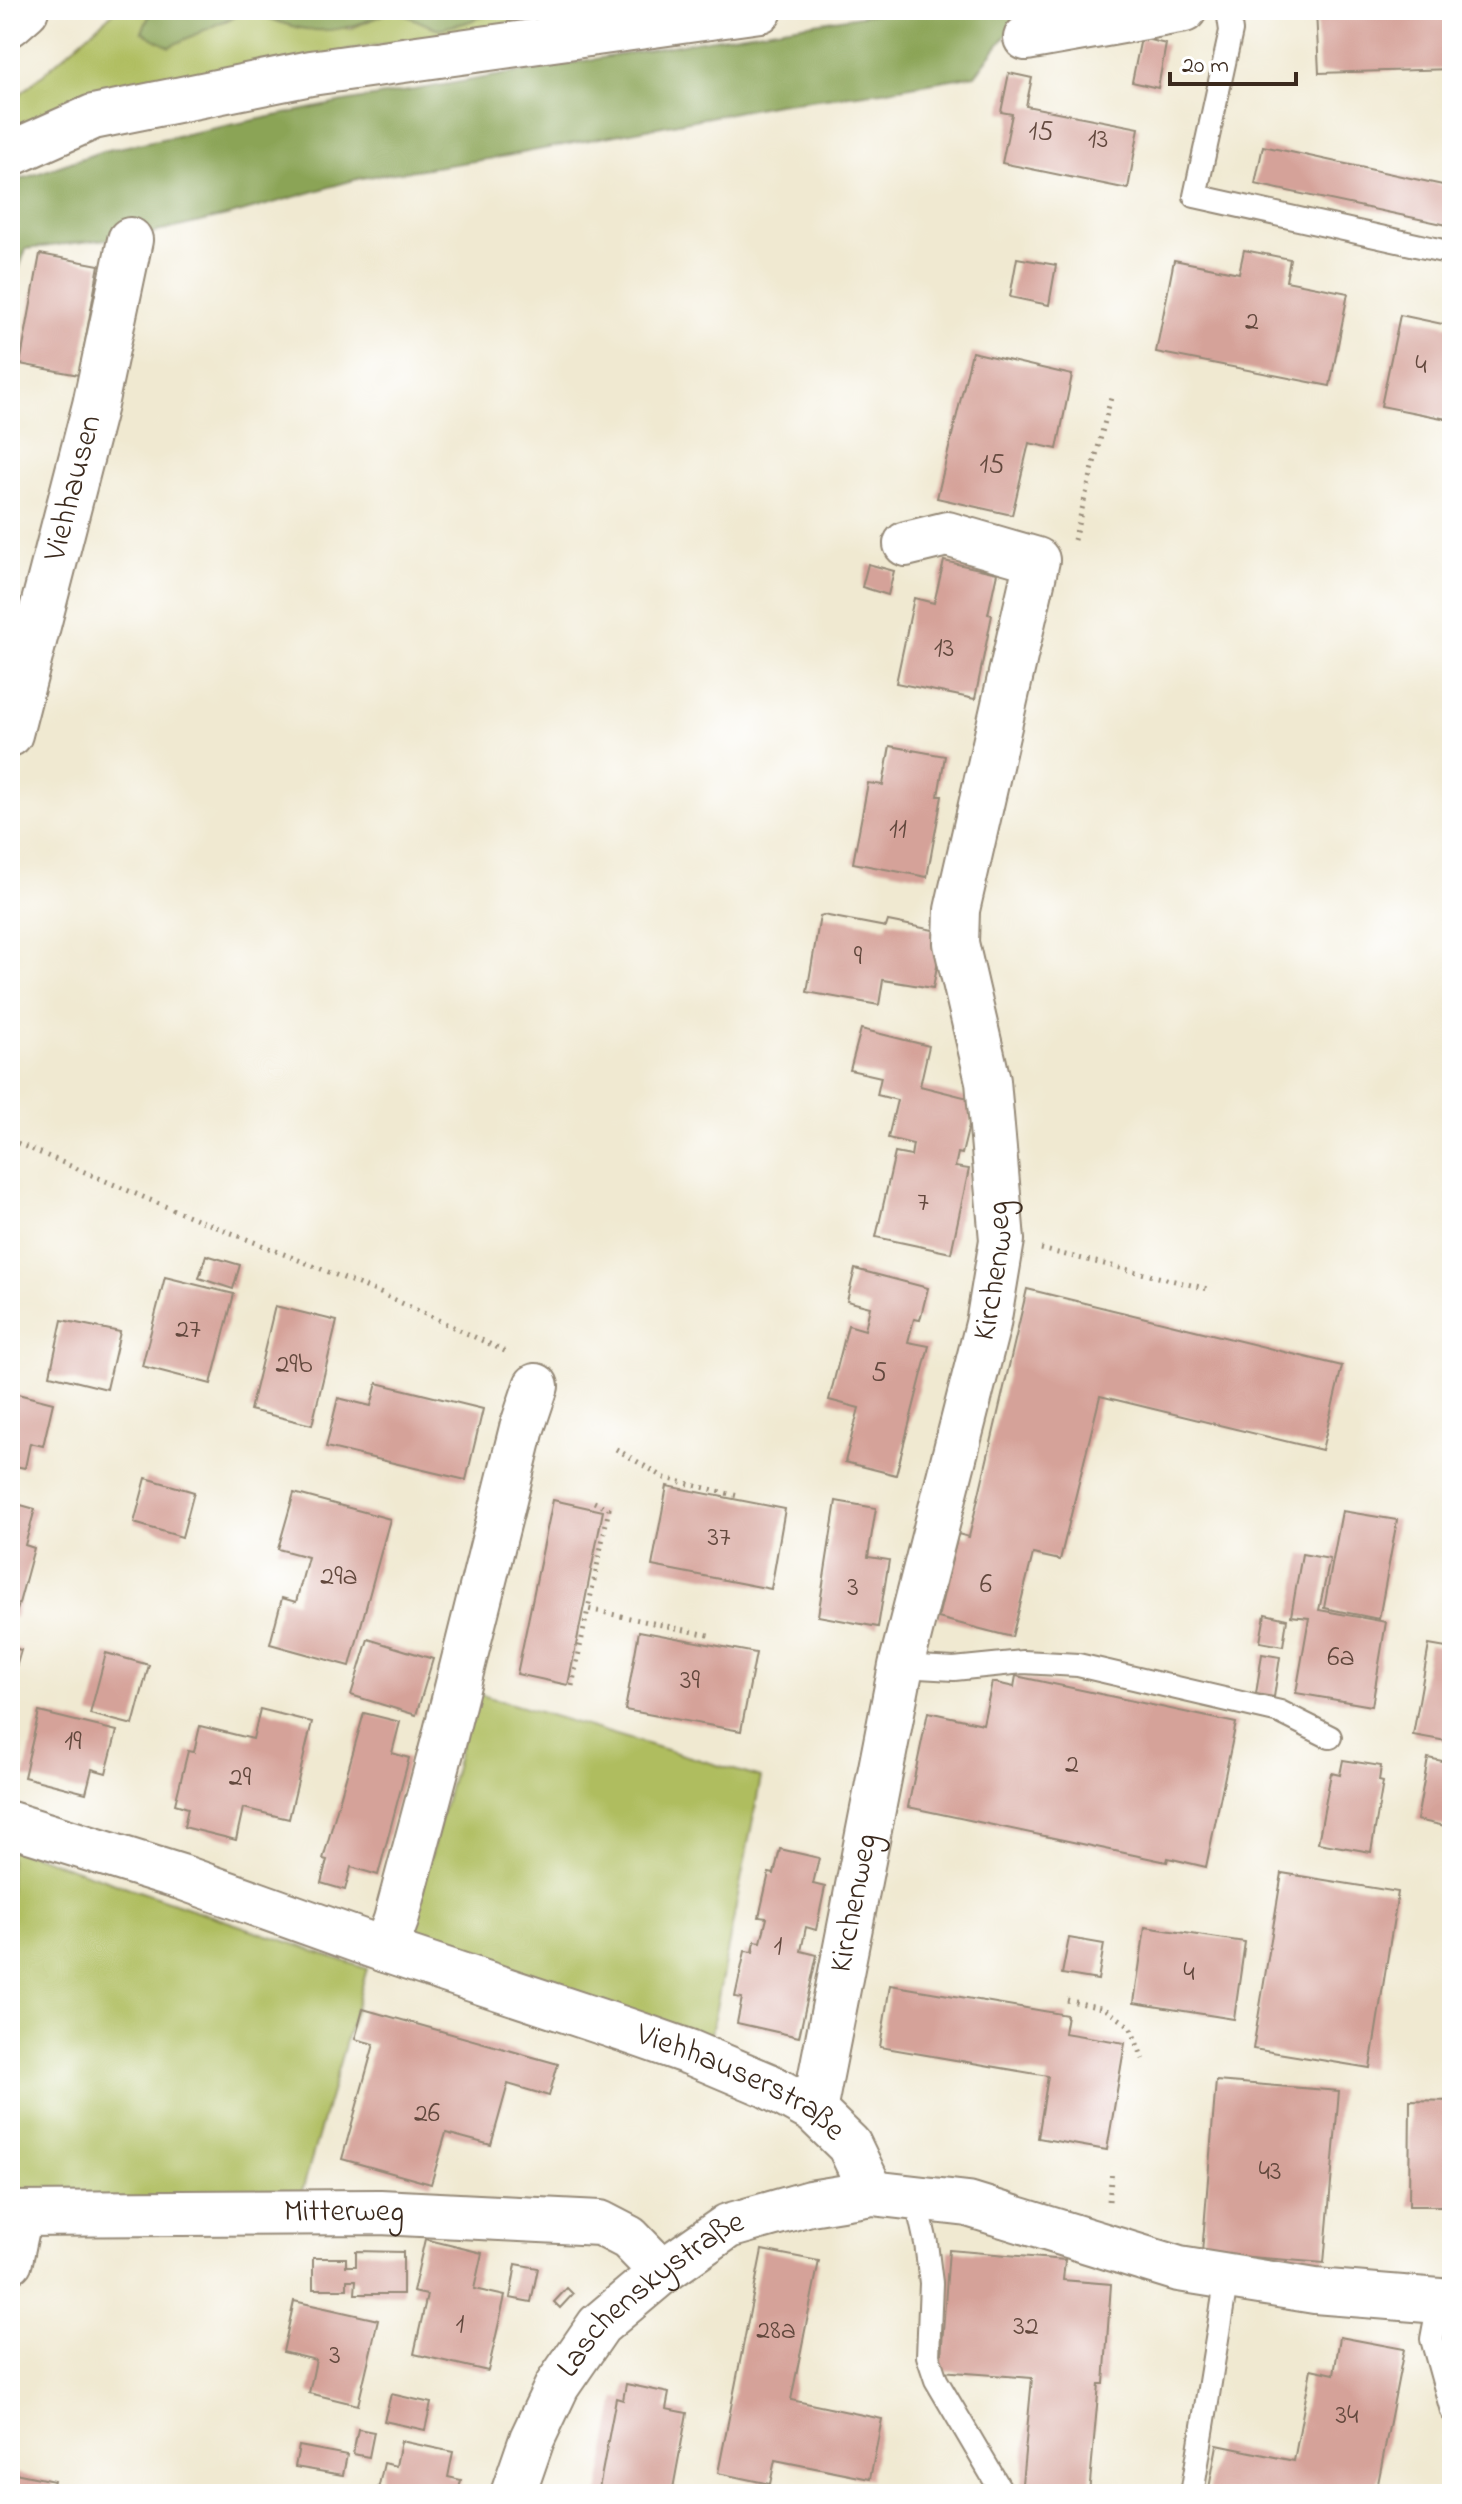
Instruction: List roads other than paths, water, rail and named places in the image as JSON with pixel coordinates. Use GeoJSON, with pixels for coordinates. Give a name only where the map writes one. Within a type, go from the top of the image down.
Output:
{"type":"FeatureCollection","features":[{"type":"Feature","properties":{"kind":"main road"},"geometry":{"type":"LineString","coordinates":[[10,24],[26,10]]}},
{"type":"Feature","properties":{"kind":"main road"},"geometry":{"type":"LineString","coordinates":[[10,154],[93,117],[311,73],[760,10]]}},
{"type":"Feature","properties":{"kind":"main road"},"geometry":{"type":"LineString","coordinates":[[1026,38],[1184,10]]}},
{"type":"Feature","properties":{"kind":"main road","name":"Viehhausen"},"geometry":{"type":"LineString","coordinates":[[10,734],[95,405],[130,240]]}},
{"type":"Feature","properties":{"kind":"main road","name":"Kirchenweg"},"geometry":{"type":"LineString","coordinates":[[814,2111],[901,1666],[988,1324],[1002,1240],[988,1081],[956,943],[957,910],[1037,560],[947,534],[906,544]]}},
{"type":"Feature","properties":{"kind":"main road"},"geometry":{"type":"LineString","coordinates":[[385,1950],[439,1762],[522,1428],[536,1386]]}},
{"type":"Feature","properties":{"kind":"main road","name":"Viehhauserstraße"},"geometry":{"type":"LineString","coordinates":[[10,1824],[181,1877],[385,1950],[689,2052],[767,2085],[814,2111],[849,2145],[872,2193]]}},
{"type":"Feature","properties":{"kind":"main road"},"geometry":{"type":"LineString","coordinates":[[872,2193],[968,2204],[1179,2269],[1315,2291],[1446,2302]]}},
{"type":"Feature","properties":{"kind":"main road","name":"Laschenskystraße"},"geometry":{"type":"LineString","coordinates":[[513,2494],[532,2439],[557,2386],[599,2325],[662,2272],[728,2226],[810,2203],[872,2193]]}},
{"type":"Feature","properties":{"kind":"main road","name":"Mitterweg"},"geometry":{"type":"LineString","coordinates":[[15,2214],[380,2212],[600,2223],[629,2238],[662,2272]]}},
{"type":"Feature","properties":{"kind":"main road"},"geometry":{"type":"LineString","coordinates":[[10,2261],[15,2214]]}},
{"type":"Feature","properties":{"kind":"lane"},"geometry":{"type":"LineString","coordinates":[[1228,10],[1231,31],[1195,196],[1452,253]]}},
{"type":"Feature","properties":{"kind":"lane"},"geometry":{"type":"LineString","coordinates":[[901,1666],[954,1669],[1023,1662],[1078,1665],[1280,1712],[1330,1737]]}},
{"type":"Feature","properties":{"kind":"lane"},"geometry":{"type":"LineString","coordinates":[[916,2198],[931,2283],[928,2356],[936,2380],[1003,2494]]}},
{"type":"Feature","properties":{"kind":"lane"},"geometry":{"type":"LineString","coordinates":[[1192,2494],[1227,2277]]}},
{"type":"Feature","properties":{"kind":"lane"},"geometry":{"type":"LineString","coordinates":[[1446,2302],[1432,2339],[1452,2411]]}}]}
